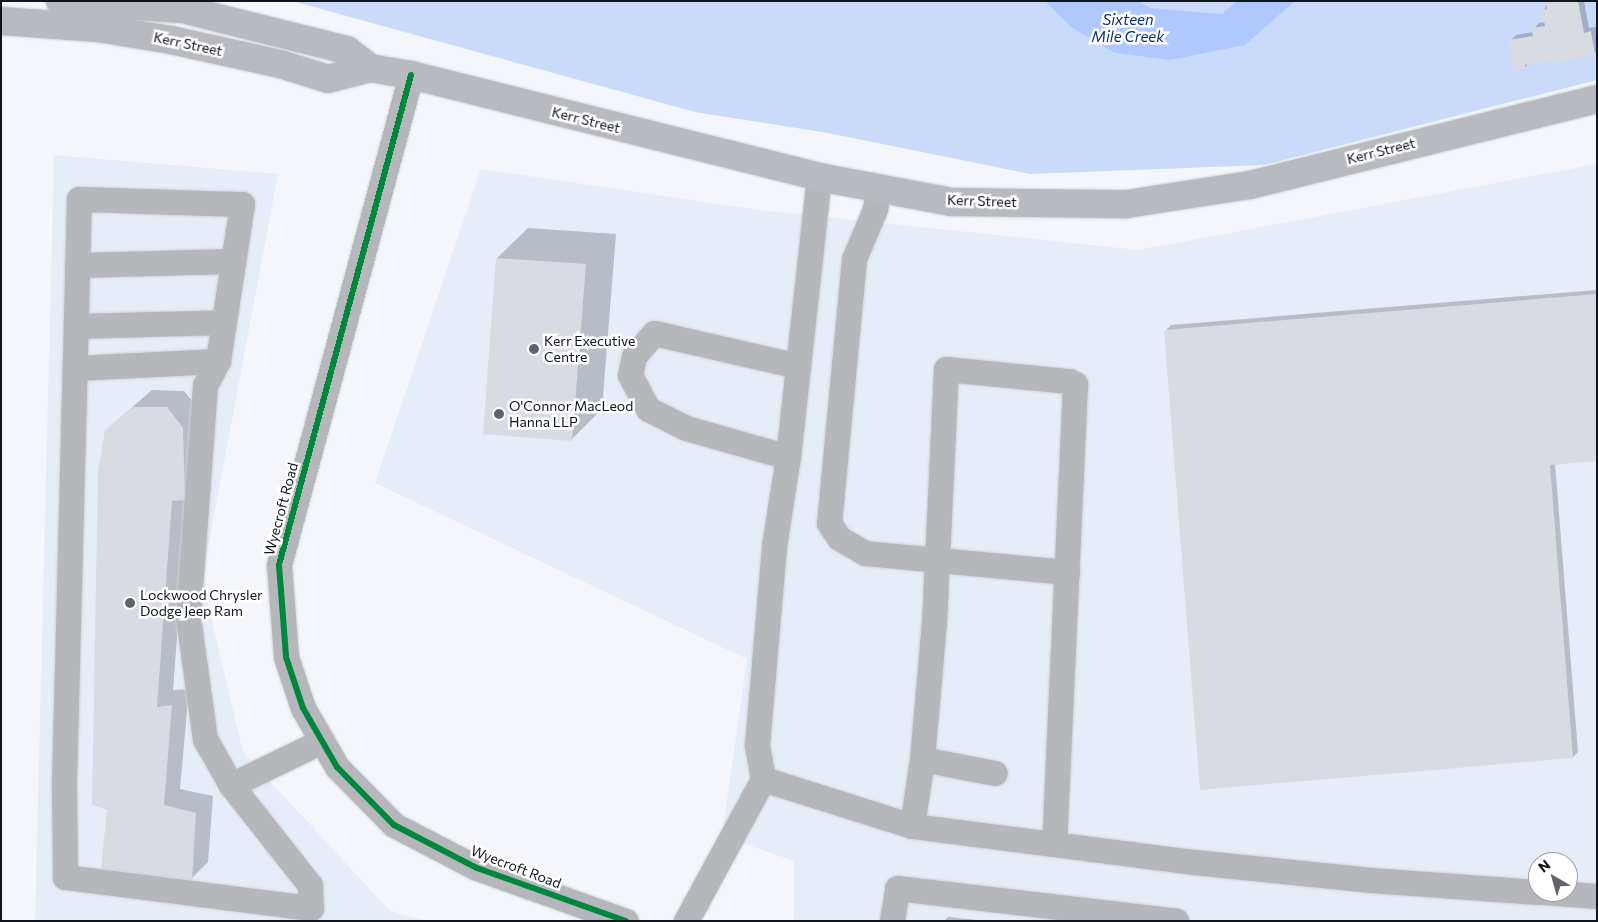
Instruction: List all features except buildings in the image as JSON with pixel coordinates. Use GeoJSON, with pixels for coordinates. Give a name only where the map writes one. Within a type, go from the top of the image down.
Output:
{"type":"FeatureCollection","features":[{"type":"Feature","properties":{"kind":"main road","name":"Kerr Street"},"geometry":{"type":"LineString","coordinates":[[60,1],[182,9],[347,50],[370,68]]}},
{"type":"Feature","properties":{"kind":"main road","name":"Kerr Street"},"geometry":{"type":"LineString","coordinates":[[1,22],[98,28],[171,40],[280,64],[328,79],[370,68],[411,75],[819,177],[952,202],[1127,204],[1250,185],[1550,108],[1597,99]]}},
{"type":"Feature","properties":{"kind":"street","name":"Wyecroft Road"},"geometry":{"type":"LineString","coordinates":[[411,75],[278,565],[286,657],[303,708],[337,767],[394,825],[477,868],[626,921]]}},
{"type":"Feature","properties":{"kind":"street"},"geometry":{"type":"LineString","coordinates":[[686,921],[763,779],[757,744],[774,546],[788,457],[819,177]]}},
{"type":"Feature","properties":{"kind":"street"},"geometry":{"type":"LineString","coordinates":[[878,188],[875,209],[854,260],[830,523],[838,538],[865,553],[1067,572]]}},
{"type":"Feature","properties":{"kind":"street"},"geometry":{"type":"LineString","coordinates":[[79,199],[242,204],[233,261],[218,362],[205,385],[188,617],[206,739],[231,785],[310,884],[311,908],[66,877],[64,782],[79,199]]}},
{"type":"Feature","properties":{"kind":"street"},"geometry":{"type":"LineString","coordinates":[[78,266],[233,261]]}},
{"type":"Feature","properties":{"kind":"street"},"geometry":{"type":"LineString","coordinates":[[76,326],[224,322]]}},
{"type":"Feature","properties":{"kind":"street"},"geometry":{"type":"LineString","coordinates":[[788,457],[686,428],[648,409],[630,375],[634,356],[654,333],[798,366]]}},
{"type":"Feature","properties":{"kind":"street"},"geometry":{"type":"LineString","coordinates":[[75,368],[218,362]]}},
{"type":"Feature","properties":{"kind":"street"},"geometry":{"type":"LineString","coordinates":[[912,826],[922,758],[936,561],[946,369],[1075,384],[1054,844]]}},
{"type":"Feature","properties":{"kind":"street"},"geometry":{"type":"LineString","coordinates":[[231,785],[322,741]]}},
{"type":"Feature","properties":{"kind":"street"},"geometry":{"type":"LineString","coordinates":[[922,758],[995,773]]}},
{"type":"Feature","properties":{"kind":"street"},"geometry":{"type":"LineString","coordinates":[[763,779],[912,826],[1371,880],[1528,891]]}},
{"type":"Feature","properties":{"kind":"street"},"geometry":{"type":"LineString","coordinates":[[892,921],[897,888],[1176,921]]}},
{"type":"Feature","properties":{"kind":"street"},"geometry":{"type":"LineString","coordinates":[[1578,895],[1597,896]]}},
{"type":"Feature","properties":{"kind":"shaded area"},"geometry":{"type":"Polygon","coordinates":[[[292,1],[1597,1],[1597,80],[1264,165],[1030,174],[828,133],[695,112],[292,1]]]}},
{"type":"Feature","properties":{"kind":"shaded area"},"geometry":{"type":"Polygon","coordinates":[[[54,155],[278,174],[202,580],[243,752],[390,911],[427,921],[35,921],[54,155]]]}},
{"type":"Feature","properties":{"kind":"shaded area"},"geometry":{"type":"Polygon","coordinates":[[[1597,164],[1597,921],[794,921],[794,861],[722,836],[747,659],[375,483],[481,169],[759,210],[1139,250],[1597,164]]]}},
{"type":"Feature","properties":{"kind":"water","name":"Sixteen Mile Creek"},"geometry":{"type":"Polygon","coordinates":[[[1045,1],[1139,1],[1150,8],[1222,14],[1237,1],[1295,1],[1245,45],[1170,60],[1115,53],[1071,27],[1045,1]]]}},
{"type":"Feature","properties":{"kind":"cycle path"},"geometry":{"type":"LineString","coordinates":[[411,75],[279,565],[286,657],[303,708],[337,767],[394,825],[477,868],[626,921]]}},
{"type":"Feature","properties":{"kind":"place","name":"Kerr Executive Centre"},"geometry":{"type":"Point","coordinates":[534,349]}},
{"type":"Feature","properties":{"kind":"place","name":"O'Connor MacLeod Hanna LLP"},"geometry":{"type":"Point","coordinates":[499,414]}},
{"type":"Feature","properties":{"kind":"place","name":"Lockwood Chrysler Dodge Jeep Ram"},"geometry":{"type":"Point","coordinates":[130,603]}}]}
